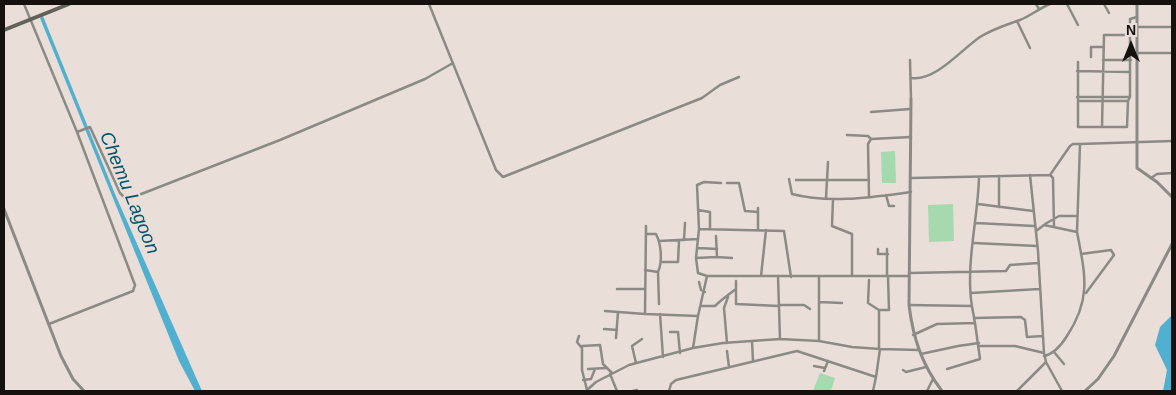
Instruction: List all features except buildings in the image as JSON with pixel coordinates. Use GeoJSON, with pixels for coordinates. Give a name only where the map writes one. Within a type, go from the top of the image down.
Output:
{"type":"FeatureCollection","features":[{"type":"Feature","properties":{"kind":"main road"},"geometry":{"type":"LineString","coordinates":[[4,30],[69,4]]}},
{"type":"Feature","properties":{"kind":"street"},"geometry":{"type":"LineString","coordinates":[[24,4],[77,132],[135,288],[49,324]]}},
{"type":"Feature","properties":{"kind":"street"},"geometry":{"type":"LineString","coordinates":[[429,4],[496,170],[501,176],[506,177],[702,98],[720,85],[739,77]]}},
{"type":"Feature","properties":{"kind":"street"},"geometry":{"type":"LineString","coordinates":[[1036,4],[1039,8]]}},
{"type":"Feature","properties":{"kind":"street"},"geometry":{"type":"LineString","coordinates":[[912,78],[937,70],[979,38],[1018,21],[1039,8],[1050,4]]}},
{"type":"Feature","properties":{"kind":"street"},"geometry":{"type":"LineString","coordinates":[[1067,4],[1078,25]]}},
{"type":"Feature","properties":{"kind":"street"},"geometry":{"type":"LineString","coordinates":[[1104,4],[1109,13]]}},
{"type":"Feature","properties":{"kind":"street"},"geometry":{"type":"LineString","coordinates":[[1137,4],[1137,168],[1160,184],[1172,197]]}},
{"type":"Feature","properties":{"kind":"street"},"geometry":{"type":"LineString","coordinates":[[1078,62],[1078,127],[1128,127],[1131,60],[1130,19],[1137,17]]}},
{"type":"Feature","properties":{"kind":"street"},"geometry":{"type":"LineString","coordinates":[[1018,21],[1030,48]]}},
{"type":"Feature","properties":{"kind":"street"},"geometry":{"type":"LineString","coordinates":[[1138,27],[1172,27]]}},
{"type":"Feature","properties":{"kind":"street"},"geometry":{"type":"LineString","coordinates":[[1102,127],[1105,34],[1130,35]]}},
{"type":"Feature","properties":{"kind":"street"},"geometry":{"type":"LineString","coordinates":[[1091,57],[1091,47],[1104,47]]}},
{"type":"Feature","properties":{"kind":"street"},"geometry":{"type":"LineString","coordinates":[[1138,53],[1172,52]]}},
{"type":"Feature","properties":{"kind":"street"},"geometry":{"type":"LineString","coordinates":[[910,60],[912,78],[908,305],[913,335],[918,350],[933,379],[942,391]]}},
{"type":"Feature","properties":{"kind":"street"},"geometry":{"type":"LineString","coordinates":[[1104,60],[1131,60]]}},
{"type":"Feature","properties":{"kind":"street"},"geometry":{"type":"LineString","coordinates":[[77,132],[90,127],[120,193],[125,198],[131,198],[280,140],[425,79],[453,63]]}},
{"type":"Feature","properties":{"kind":"street"},"geometry":{"type":"LineString","coordinates":[[1077,71],[1130,72]]}},
{"type":"Feature","properties":{"kind":"street"},"geometry":{"type":"LineString","coordinates":[[1078,97],[1137,99]]}},
{"type":"Feature","properties":{"kind":"street"},"geometry":{"type":"LineString","coordinates":[[1078,101],[1129,99]]}},
{"type":"Feature","properties":{"kind":"street"},"geometry":{"type":"LineString","coordinates":[[871,112],[910,110]]}},
{"type":"Feature","properties":{"kind":"street"},"geometry":{"type":"LineString","coordinates":[[847,135],[868,136],[871,140],[911,137]]}},
{"type":"Feature","properties":{"kind":"street"},"geometry":{"type":"LineString","coordinates":[[869,197],[868,144],[871,140]]}},
{"type":"Feature","properties":{"kind":"street"},"geometry":{"type":"LineString","coordinates":[[1050,175],[1073,144],[1172,141]]}},
{"type":"Feature","properties":{"kind":"street"},"geometry":{"type":"LineString","coordinates":[[1080,144],[1076,232],[1086,293]]}},
{"type":"Feature","properties":{"kind":"street"},"geometry":{"type":"LineString","coordinates":[[826,198],[828,162]]}},
{"type":"Feature","properties":{"kind":"street"},"geometry":{"type":"LineString","coordinates":[[1151,178],[1157,174],[1172,173]]}},
{"type":"Feature","properties":{"kind":"street"},"geometry":{"type":"LineString","coordinates":[[1030,175],[1038,246],[1044,355],[1062,391]]}},
{"type":"Feature","properties":{"kind":"street"},"geometry":{"type":"LineString","coordinates":[[910,178],[1050,175]]}},
{"type":"Feature","properties":{"kind":"street"},"geometry":{"type":"LineString","coordinates":[[1050,175],[1053,178],[1054,226]]}},
{"type":"Feature","properties":{"kind":"street"},"geometry":{"type":"LineString","coordinates":[[999,208],[1000,176]]}},
{"type":"Feature","properties":{"kind":"street"},"geometry":{"type":"LineString","coordinates":[[947,369],[980,359],[971,293],[971,271],[979,177]]}},
{"type":"Feature","properties":{"kind":"street"},"geometry":{"type":"LineString","coordinates":[[789,179],[792,194],[833,199],[911,192]]}},
{"type":"Feature","properties":{"kind":"street"},"geometry":{"type":"LineString","coordinates":[[796,180],[869,180]]}},
{"type":"Feature","properties":{"kind":"street"},"geometry":{"type":"LineString","coordinates":[[721,183],[698,184],[699,229],[696,258],[698,273],[707,276],[888,276],[1006,271],[1010,265],[1038,264]]}},
{"type":"Feature","properties":{"kind":"street"},"geometry":{"type":"LineString","coordinates":[[727,183],[739,183],[745,211],[758,212]]}},
{"type":"Feature","properties":{"kind":"street"},"geometry":{"type":"LineString","coordinates":[[886,195],[889,206],[894,206]]}},
{"type":"Feature","properties":{"kind":"street"},"geometry":{"type":"LineString","coordinates":[[833,199],[832,226],[852,234],[852,276]]}},
{"type":"Feature","properties":{"kind":"street"},"geometry":{"type":"LineString","coordinates":[[978,204],[1033,211]]}},
{"type":"Feature","properties":{"kind":"street"},"geometry":{"type":"LineString","coordinates":[[758,208],[758,229]]}},
{"type":"Feature","properties":{"kind":"street"},"geometry":{"type":"LineString","coordinates":[[4,209],[70,374],[84,391]]}},
{"type":"Feature","properties":{"kind":"street"},"geometry":{"type":"LineString","coordinates":[[698,210],[710,212],[710,229]]}},
{"type":"Feature","properties":{"kind":"street"},"geometry":{"type":"LineString","coordinates":[[1036,231],[1053,217],[1076,216]]}},
{"type":"Feature","properties":{"kind":"street"},"geometry":{"type":"LineString","coordinates":[[684,240],[685,223]]}},
{"type":"Feature","properties":{"kind":"street"},"geometry":{"type":"LineString","coordinates":[[976,223],[1035,226]]}},
{"type":"Feature","properties":{"kind":"street"},"geometry":{"type":"LineString","coordinates":[[1044,225],[1076,232]]}},
{"type":"Feature","properties":{"kind":"street"},"geometry":{"type":"LineString","coordinates":[[645,314],[646,226]]}},
{"type":"Feature","properties":{"kind":"street"},"geometry":{"type":"LineString","coordinates":[[699,229],[781,230],[785,233],[791,277]]}},
{"type":"Feature","properties":{"kind":"street"},"geometry":{"type":"LineString","coordinates":[[761,276],[766,230]]}},
{"type":"Feature","properties":{"kind":"street"},"geometry":{"type":"LineString","coordinates":[[646,234],[656,234],[659,241],[661,262],[658,272],[660,304]]}},
{"type":"Feature","properties":{"kind":"street"},"geometry":{"type":"LineString","coordinates":[[716,236],[717,257]]}},
{"type":"Feature","properties":{"kind":"street"},"geometry":{"type":"LineString","coordinates":[[659,241],[698,239]]}},
{"type":"Feature","properties":{"kind":"street"},"geometry":{"type":"LineString","coordinates":[[661,262],[678,262],[679,241]]}},
{"type":"Feature","properties":{"kind":"street"},"geometry":{"type":"LineString","coordinates":[[974,244],[1038,246]]}},
{"type":"Feature","properties":{"kind":"street"},"geometry":{"type":"LineString","coordinates":[[1085,391],[1098,379],[1114,356],[1172,244]]}},
{"type":"Feature","properties":{"kind":"street"},"geometry":{"type":"LineString","coordinates":[[698,248],[718,248]]}},
{"type":"Feature","properties":{"kind":"street"},"geometry":{"type":"LineString","coordinates":[[878,248],[878,254],[888,254]]}},
{"type":"Feature","properties":{"kind":"street"},"geometry":{"type":"LineString","coordinates":[[869,280],[868,303],[879,310],[889,310],[887,249]]}},
{"type":"Feature","properties":{"kind":"street"},"geometry":{"type":"LineString","coordinates":[[920,354],[958,346],[979,345],[1015,346],[1044,355],[1054,352],[1074,324],[1086,293],[1114,255],[1110,250],[1081,254]]}},
{"type":"Feature","properties":{"kind":"street"},"geometry":{"type":"LineString","coordinates":[[696,258],[732,258]]}},
{"type":"Feature","properties":{"kind":"street"},"geometry":{"type":"LineString","coordinates":[[645,270],[658,272]]}},
{"type":"Feature","properties":{"kind":"street"},"geometry":{"type":"LineString","coordinates":[[693,348],[707,276]]}},
{"type":"Feature","properties":{"kind":"street"},"geometry":{"type":"LineString","coordinates":[[778,276],[780,338]]}},
{"type":"Feature","properties":{"kind":"street"},"geometry":{"type":"LineString","coordinates":[[818,277],[819,341]]}},
{"type":"Feature","properties":{"kind":"street"},"geometry":{"type":"LineString","coordinates":[[736,281],[736,304],[804,305],[810,309]]}},
{"type":"Feature","properties":{"kind":"street"},"geometry":{"type":"LineString","coordinates":[[699,282],[701,290],[705,292]]}},
{"type":"Feature","properties":{"kind":"street"},"geometry":{"type":"LineString","coordinates":[[617,289],[645,289]]}},
{"type":"Feature","properties":{"kind":"street"},"geometry":{"type":"LineString","coordinates":[[727,343],[724,308],[728,297],[736,289]]}},
{"type":"Feature","properties":{"kind":"street"},"geometry":{"type":"LineString","coordinates":[[971,293],[1039,289]]}},
{"type":"Feature","properties":{"kind":"street"},"geometry":{"type":"LineString","coordinates":[[701,306],[713,307],[723,297],[728,297]]}},
{"type":"Feature","properties":{"kind":"street"},"geometry":{"type":"LineString","coordinates":[[819,302],[842,303]]}},
{"type":"Feature","properties":{"kind":"street"},"geometry":{"type":"LineString","coordinates":[[908,305],[972,306]]}},
{"type":"Feature","properties":{"kind":"street"},"geometry":{"type":"LineString","coordinates":[[874,391],[879,349],[879,310]]}},
{"type":"Feature","properties":{"kind":"street"},"geometry":{"type":"LineString","coordinates":[[604,311],[698,316]]}},
{"type":"Feature","properties":{"kind":"street"},"geometry":{"type":"LineString","coordinates":[[616,338],[618,311]]}},
{"type":"Feature","properties":{"kind":"street"},"geometry":{"type":"LineString","coordinates":[[660,314],[663,357]]}},
{"type":"Feature","properties":{"kind":"street"},"geometry":{"type":"LineString","coordinates":[[974,318],[1021,317],[1025,320],[1027,337],[1044,336]]}},
{"type":"Feature","properties":{"kind":"street"},"geometry":{"type":"LineString","coordinates":[[913,335],[937,324],[975,322]]}},
{"type":"Feature","properties":{"kind":"street"},"geometry":{"type":"LineString","coordinates":[[604,330],[617,330]]}},
{"type":"Feature","properties":{"kind":"street"},"geometry":{"type":"LineString","coordinates":[[670,332],[678,332],[680,353]]}},
{"type":"Feature","properties":{"kind":"street"},"geometry":{"type":"LineString","coordinates":[[579,336],[577,342],[581,347],[586,391]]}},
{"type":"Feature","properties":{"kind":"street"},"geometry":{"type":"LineString","coordinates":[[586,391],[596,382],[636,363],[680,353],[693,348],[727,343],[780,338],[879,349],[918,350]]}},
{"type":"Feature","properties":{"kind":"street"},"geometry":{"type":"LineString","coordinates":[[636,363],[632,346],[642,339]]}},
{"type":"Feature","properties":{"kind":"street"},"geometry":{"type":"LineString","coordinates":[[752,341],[753,361]]}},
{"type":"Feature","properties":{"kind":"street"},"geometry":{"type":"LineString","coordinates":[[581,347],[600,345],[600,358],[611,374],[618,391]]}},
{"type":"Feature","properties":{"kind":"street"},"geometry":{"type":"LineString","coordinates":[[727,351],[729,367]]}},
{"type":"Feature","properties":{"kind":"street"},"geometry":{"type":"LineString","coordinates":[[669,391],[671,384],[676,380],[797,351],[876,377]]}},
{"type":"Feature","properties":{"kind":"street"},"geometry":{"type":"LineString","coordinates":[[1054,352],[1064,364]]}},
{"type":"Feature","properties":{"kind":"street"},"geometry":{"type":"LineString","coordinates":[[814,366],[824,370],[828,361]]}},
{"type":"Feature","properties":{"kind":"street"},"geometry":{"type":"LineString","coordinates":[[1017,391],[1046,362]]}},
{"type":"Feature","properties":{"kind":"street"},"geometry":{"type":"LineString","coordinates":[[903,370],[906,372],[926,367]]}},
{"type":"Feature","properties":{"kind":"street"},"geometry":{"type":"LineString","coordinates":[[588,369],[606,368]]}},
{"type":"Feature","properties":{"kind":"street"},"geometry":{"type":"LineString","coordinates":[[584,380],[591,379],[595,369]]}},
{"type":"Feature","properties":{"kind":"street"},"geometry":{"type":"LineString","coordinates":[[927,391],[933,379]]}},
{"type":"Feature","properties":{"kind":"street"},"geometry":{"type":"LineString","coordinates":[[633,391],[637,390]]}},
{"type":"Feature","properties":{"kind":"green space"},"geometry":{"type":"Polygon","coordinates":[[[895,151],[896,183],[882,183],[881,152],[895,151]]]}},
{"type":"Feature","properties":{"kind":"green space"},"geometry":{"type":"Polygon","coordinates":[[[953,204],[954,241],[929,242],[928,205],[953,204]]]}},
{"type":"Feature","properties":{"kind":"green space"},"geometry":{"type":"Polygon","coordinates":[[[820,373],[835,378],[831,391],[813,391],[820,373]]]}},
{"type":"Feature","properties":{"kind":"water"},"geometry":{"type":"Polygon","coordinates":[[[43,16],[115,194],[202,391],[195,391],[179,361],[40,18],[43,16]]]}},
{"type":"Feature","properties":{"kind":"water"},"geometry":{"type":"Polygon","coordinates":[[[1172,315],[1172,391],[1163,391],[1167,370],[1155,345],[1160,327],[1172,315]]]}},
{"type":"Feature","properties":{"kind":"water label","name":"Chemu Lagoon"},"geometry":{"type":"Point","coordinates":[129,193]}}]}
